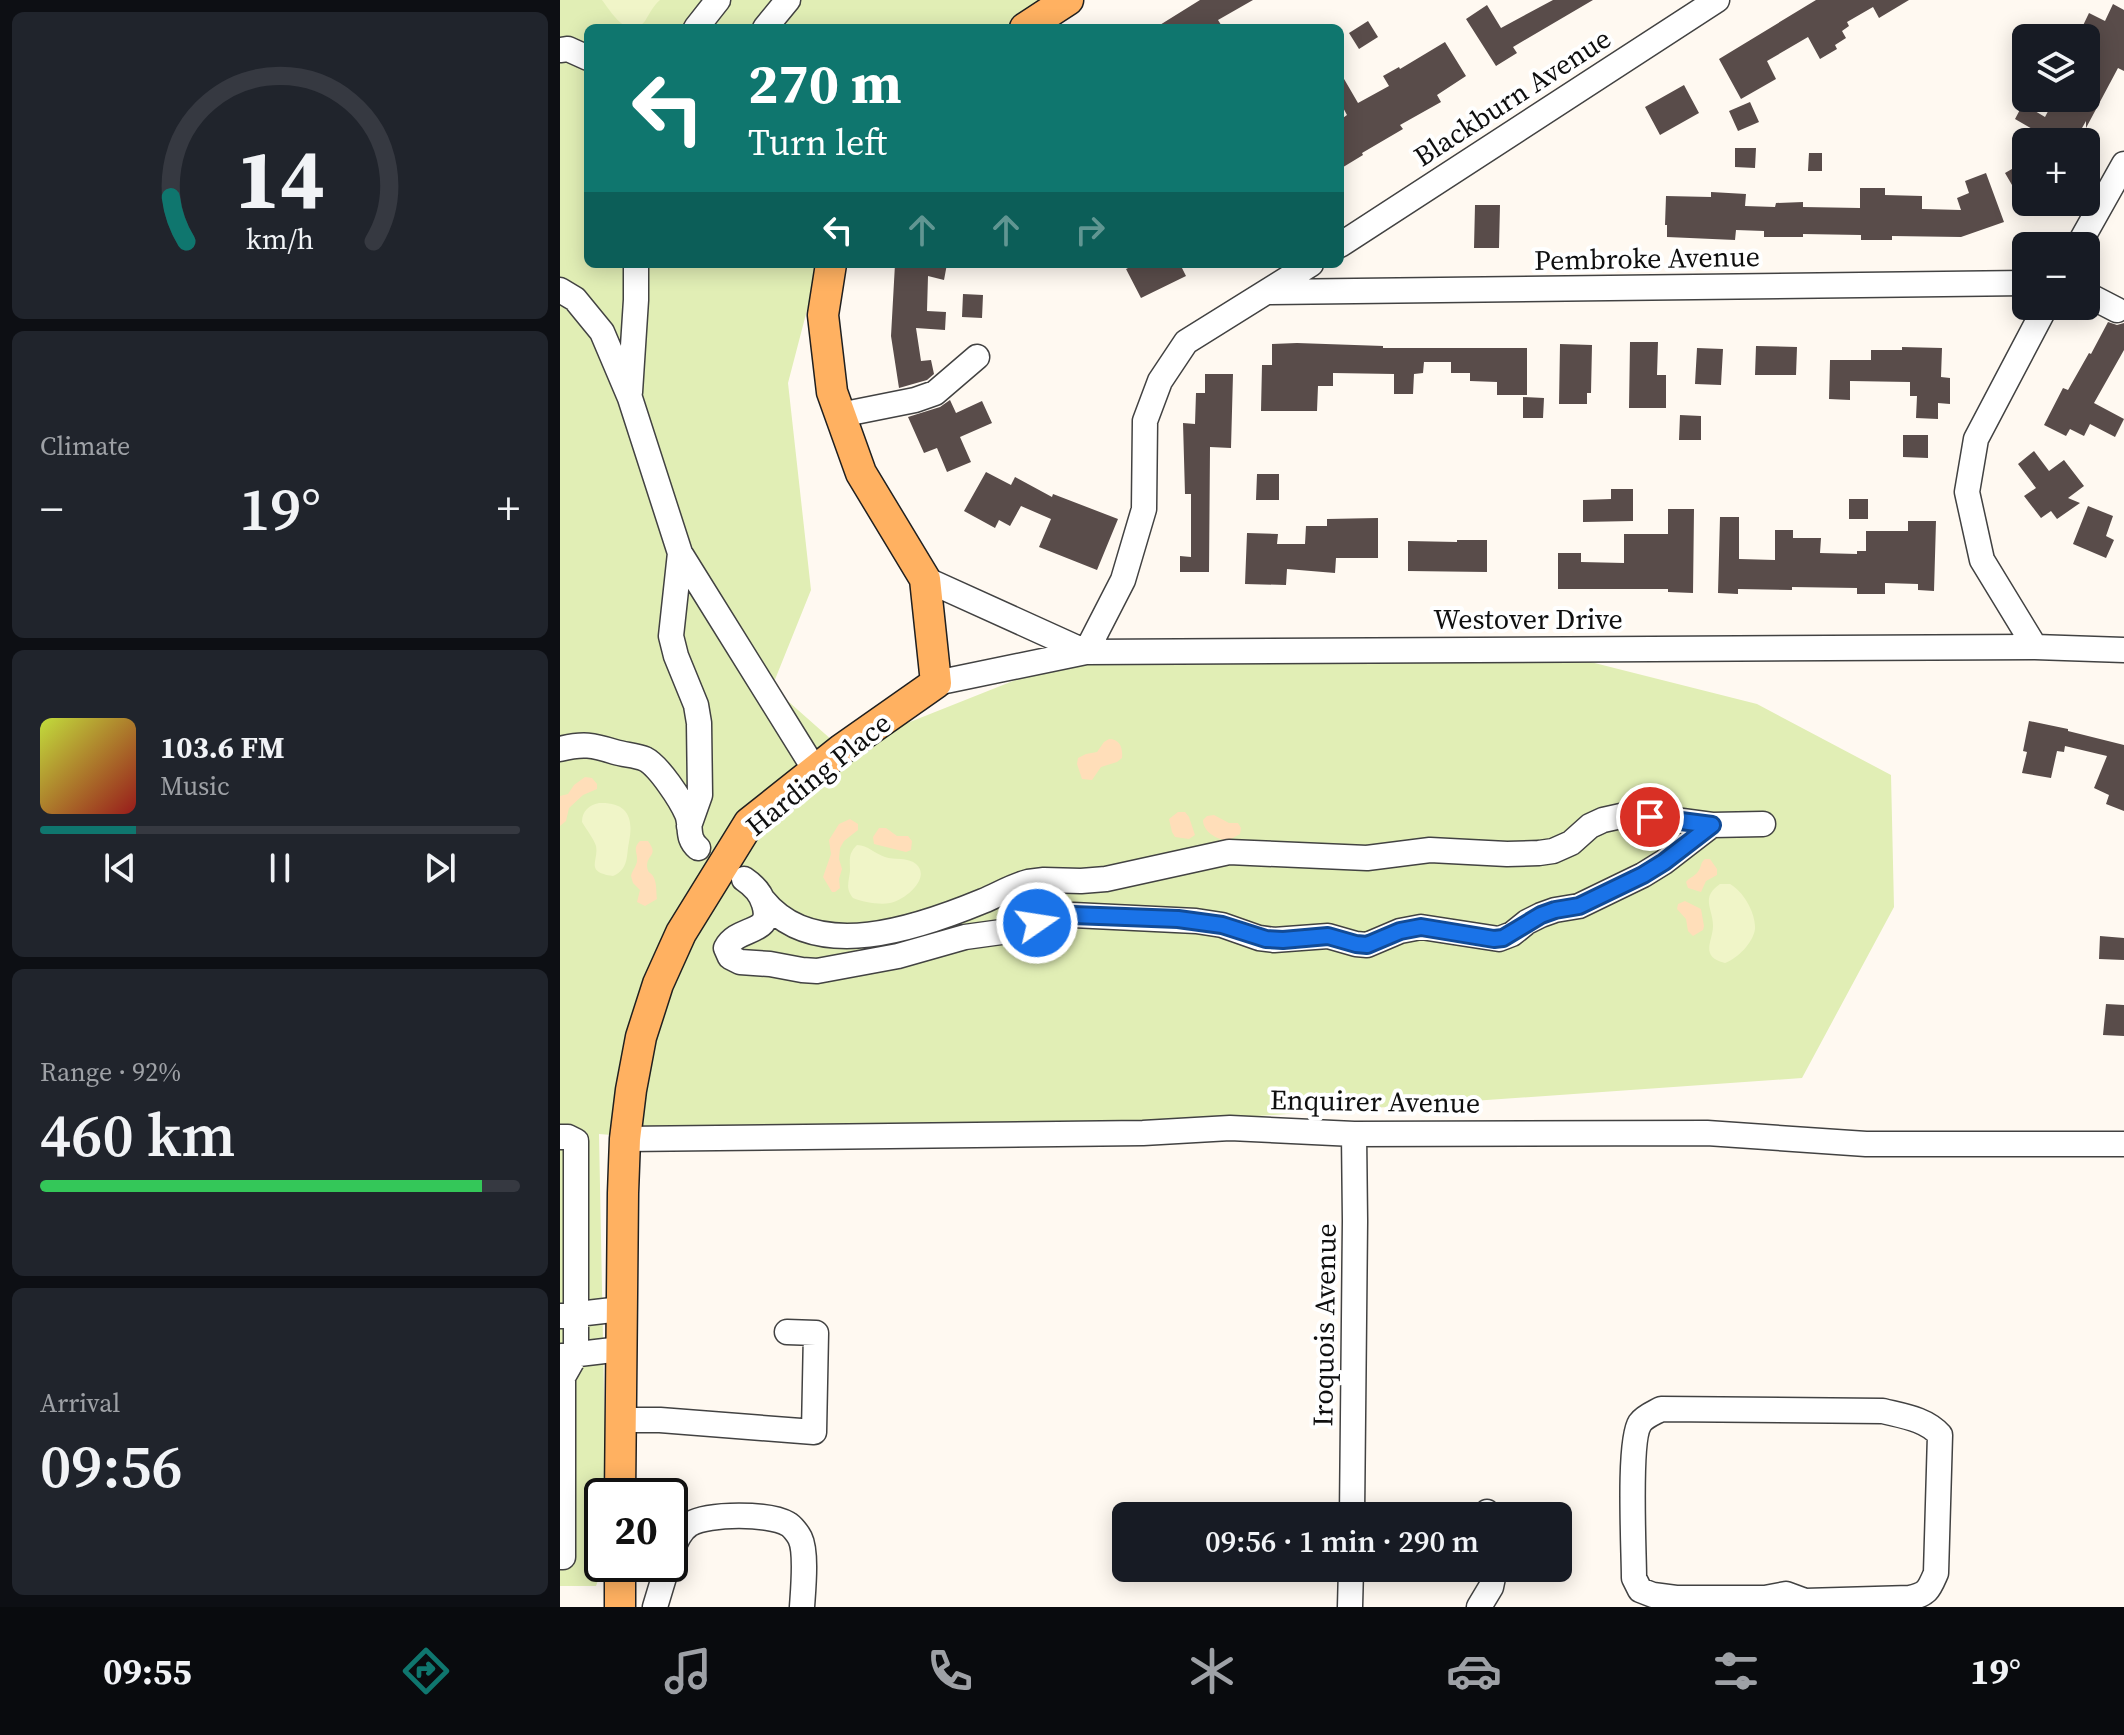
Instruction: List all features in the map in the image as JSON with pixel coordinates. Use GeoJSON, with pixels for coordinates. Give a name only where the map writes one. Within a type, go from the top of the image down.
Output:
{"type":"FeatureCollection","features":[{"type":"Feature","properties":{"kind":"main road"},"geometry":{"type":"LineString","coordinates":[[1031,24],[1068,0]]}},
{"type":"Feature","properties":{"kind":"main road"},"geometry":{"type":"LineString","coordinates":[[830,268],[823,315],[832,392],[861,473],[925,579],[936,683]]}},
{"type":"Feature","properties":{"kind":"main road","name":"Harding Place"},"geometry":{"type":"LineString","coordinates":[[620,1478],[625,1139],[641,1037],[658,984],[681,933],[749,823],[815,770],[936,683]]}},
{"type":"Feature","properties":{"kind":"main road"},"geometry":{"type":"LineString","coordinates":[[620,1582],[620,1607]]}},
{"type":"Feature","properties":{"kind":"street"},"geometry":{"type":"LineString","coordinates":[[699,24],[718,0]]}},
{"type":"Feature","properties":{"kind":"street"},"geometry":{"type":"LineString","coordinates":[[768,24],[788,0]]}},
{"type":"Feature","properties":{"kind":"street","name":"Blackburn Avenue"},"geometry":{"type":"LineString","coordinates":[[1344,242],[1717,0]]}},
{"type":"Feature","properties":{"kind":"street"},"geometry":{"type":"LineString","coordinates":[[560,50],[568,49],[584,56]]}},
{"type":"Feature","properties":{"kind":"street"},"geometry":{"type":"LineString","coordinates":[[2086,232],[2124,164]]}},
{"type":"Feature","properties":{"kind":"street"},"geometry":{"type":"LineString","coordinates":[[630,398],[636,268]]}},
{"type":"Feature","properties":{"kind":"street"},"geometry":{"type":"LineString","coordinates":[[925,579],[1086,652],[1123,580],[1144,509],[1145,421],[1160,381],[1186,342],[1305,268]]}},
{"type":"Feature","properties":{"kind":"street","name":"Pembroke Avenue"},"geometry":{"type":"LineString","coordinates":[[1268,292],[2012,283]]}},
{"type":"Feature","properties":{"kind":"street"},"geometry":{"type":"LineString","coordinates":[[560,290],[575,299],[602,332],[630,398],[680,553],[815,770]]}},
{"type":"Feature","properties":{"kind":"street"},"geometry":{"type":"LineString","coordinates":[[2100,301],[2117,310]]}},
{"type":"Feature","properties":{"kind":"street"},"geometry":{"type":"LineString","coordinates":[[2035,647],[1982,560],[1967,492],[1976,439],[2039,320]]}},
{"type":"Feature","properties":{"kind":"street"},"geometry":{"type":"LineString","coordinates":[[840,415],[935,393],[977,357]]}},
{"type":"Feature","properties":{"kind":"street"},"geometry":{"type":"LineString","coordinates":[[560,749],[597,745],[646,759],[659,771],[680,803],[694,837],[700,795],[699,723],[694,699],[671,636],[680,553]]}},
{"type":"Feature","properties":{"kind":"street","name":"Westover Drive"},"geometry":{"type":"LineString","coordinates":[[936,683],[1086,652],[2035,647],[2124,650]]}},
{"type":"Feature","properties":{"kind":"street"},"geometry":{"type":"LineString","coordinates":[[744,879],[783,920],[807,931],[832,935],[872,934],[926,923],[1028,882],[1106,879],[1222,853],[1367,858],[1430,850],[1532,854],[1559,849],[1597,823],[1623,815],[1636,814],[1712,825],[1763,824]]}},
{"type":"Feature","properties":{"kind":"street"},"geometry":{"type":"LineString","coordinates":[[763,900],[766,916],[763,923],[754,930],[735,935],[728,943],[727,953],[740,962],[810,971],[898,956],[965,937],[1016,930],[1073,915],[1196,921],[1274,940],[1328,936],[1367,945],[1400,931],[1421,927],[1499,939],[1541,915],[1579,906],[1643,875],[1712,825]]}},
{"type":"Feature","properties":{"kind":"street","name":"Enquirer Avenue"},"geometry":{"type":"LineString","coordinates":[[625,1139],[1143,1133],[1230,1128],[1354,1134],[1707,1133],[1866,1144],[2124,1144]]}},
{"type":"Feature","properties":{"kind":"street","name":"Iroquois Avenue"},"geometry":{"type":"LineString","coordinates":[[1352,1502],[1354,1134]]}},
{"type":"Feature","properties":{"kind":"street"},"geometry":{"type":"LineString","coordinates":[[560,1137],[576,1141],[568,1355],[563,1377],[563,1557],[560,1557]]}},
{"type":"Feature","properties":{"kind":"street"},"geometry":{"type":"LineString","coordinates":[[568,1315],[621,1309]]}},
{"type":"Feature","properties":{"kind":"street"},"geometry":{"type":"LineString","coordinates":[[621,1420],[660,1420],[814,1432],[816,1333],[787,1332]]}},
{"type":"Feature","properties":{"kind":"street"},"geometry":{"type":"LineString","coordinates":[[568,1355],[621,1349]]}},
{"type":"Feature","properties":{"kind":"street"},"geometry":{"type":"LineString","coordinates":[[1661,1409],[1883,1411],[1933,1426],[1940,1435],[1936,1573],[1928,1591],[1922,1596],[1910,1598],[1805,1604],[1786,1594],[1763,1603],[1676,1598],[1640,1590],[1634,1578],[1634,1450],[1639,1424],[1648,1415],[1661,1409]]}},
{"type":"Feature","properties":{"kind":"street"},"geometry":{"type":"LineString","coordinates":[[688,1526],[705,1518],[735,1516],[768,1518],[790,1524],[801,1539],[804,1577],[802,1607]]}},
{"type":"Feature","properties":{"kind":"street"},"geometry":{"type":"LineString","coordinates":[[655,1607],[663,1582]]}},
{"type":"Feature","properties":{"kind":"street"},"geometry":{"type":"LineString","coordinates":[[1350,1607],[1351,1582]]}},
{"type":"Feature","properties":{"kind":"street"},"geometry":{"type":"LineString","coordinates":[[1479,1607],[1492,1582]]}},
{"type":"Feature","properties":{"kind":"green space"},"geometry":{"type":"Polygon","coordinates":[[[560,0],[1050,0],[1012,24],[584,24],[584,268],[818,268],[788,383],[811,590],[772,687],[842,749],[1086,652],[1539,649],[1757,704],[1891,775],[1894,907],[1802,1078],[785,1149],[599,1134],[606,1478],[584,1478],[584,1582],[597,1582],[596,1586],[560,1586],[560,0]]]}},
{"type":"Feature","properties":{"kind":"green space"},"geometry":{"type":"Polygon","coordinates":[[[602,0],[660,0],[642,24],[622,24],[602,0]]]}},
{"type":"Feature","properties":{"kind":"green space"},"geometry":{"type":"Polygon","coordinates":[[[599,803],[622,808],[629,818],[626,862],[622,870],[613,876],[596,869],[596,846],[582,822],[587,809],[599,803]]]}},
{"type":"Feature","properties":{"kind":"green space"},"geometry":{"type":"Polygon","coordinates":[[[857,845],[885,857],[916,864],[921,876],[914,888],[890,903],[871,903],[853,898],[848,888],[850,860],[857,845]]]}},
{"type":"Feature","properties":{"kind":"green space"},"geometry":{"type":"Polygon","coordinates":[[[1720,884],[1730,884],[1740,892],[1748,903],[1755,923],[1748,945],[1725,963],[1712,957],[1709,948],[1713,926],[1709,899],[1720,884]]]}},
{"type":"Feature","properties":{"kind":"sand"},"geometry":{"type":"Polygon","coordinates":[[[1109,739],[1120,745],[1122,758],[1101,767],[1092,780],[1082,779],[1078,758],[1097,752],[1109,739]]]}},
{"type":"Feature","properties":{"kind":"sand"},"geometry":{"type":"Polygon","coordinates":[[[585,777],[592,778],[597,789],[583,795],[569,808],[566,821],[560,826],[560,796],[568,794],[585,777]]]}},
{"type":"Feature","properties":{"kind":"sand"},"geometry":{"type":"Polygon","coordinates":[[[1178,812],[1185,812],[1189,817],[1195,835],[1189,839],[1175,837],[1172,832],[1169,819],[1178,812]]]}},
{"type":"Feature","properties":{"kind":"sand"},"geometry":{"type":"Polygon","coordinates":[[[1214,815],[1229,823],[1238,823],[1240,834],[1227,841],[1211,834],[1203,820],[1214,815]]]}},
{"type":"Feature","properties":{"kind":"sand"},"geometry":{"type":"Polygon","coordinates":[[[850,819],[858,824],[858,830],[840,848],[840,888],[832,892],[823,877],[831,854],[829,840],[839,824],[850,819]]]}},
{"type":"Feature","properties":{"kind":"sand"},"geometry":{"type":"Polygon","coordinates":[[[879,828],[886,828],[897,836],[908,836],[912,841],[911,850],[906,852],[874,844],[873,837],[879,828]]]}},
{"type":"Feature","properties":{"kind":"sand"},"geometry":{"type":"Polygon","coordinates":[[[640,841],[648,841],[653,852],[647,866],[654,878],[657,899],[645,906],[637,902],[640,890],[631,876],[637,863],[636,846],[640,841]]]}},
{"type":"Feature","properties":{"kind":"sand"},"geometry":{"type":"Polygon","coordinates":[[[1705,859],[1710,859],[1717,869],[1717,875],[1706,881],[1701,892],[1688,888],[1686,882],[1698,872],[1705,859]]]}},
{"type":"Feature","properties":{"kind":"sand"},"geometry":{"type":"Polygon","coordinates":[[[1685,901],[1701,909],[1703,930],[1693,936],[1688,931],[1686,919],[1677,909],[1678,904],[1685,901]]]}},
{"type":"Feature","properties":{"kind":"building"},"geometry":{"type":"Polygon","coordinates":[[[1200,0],[1253,0],[1218,20],[1220,24],[1161,24],[1200,0]]]}},
{"type":"Feature","properties":{"kind":"building"},"geometry":{"type":"Polygon","coordinates":[[[1553,0],[1593,0],[1513,47],[1517,53],[1496,66],[1466,19],[1487,5],[1501,28],[1553,0]]]}},
{"type":"Feature","properties":{"kind":"building"},"geometry":{"type":"Polygon","coordinates":[[[1816,0],[1909,0],[1879,18],[1873,7],[1847,22],[1849,26],[1842,31],[1846,38],[1835,45],[1837,49],[1820,59],[1808,37],[1767,61],[1776,79],[1741,99],[1719,59],[1816,0]]]}},
{"type":"Feature","properties":{"kind":"building"},"geometry":{"type":"Polygon","coordinates":[[[2113,4],[2124,10],[2124,71],[2118,68],[2100,102],[2100,24],[2084,24],[2089,13],[2105,21],[2113,4]]]}},
{"type":"Feature","properties":{"kind":"building"},"geometry":{"type":"Polygon","coordinates":[[[1368,21],[1378,37],[1359,49],[1349,33],[1368,21]]]}},
{"type":"Feature","properties":{"kind":"building"},"geometry":{"type":"Polygon","coordinates":[[[1445,42],[1466,76],[1437,95],[1441,102],[1400,125],[1403,129],[1344,167],[1344,117],[1347,115],[1344,109],[1344,79],[1358,103],[1389,86],[1383,76],[1445,42]]]}},
{"type":"Feature","properties":{"kind":"building"},"geometry":{"type":"Polygon","coordinates":[[[1684,85],[1699,113],[1660,135],[1645,107],[1684,85]]]}},
{"type":"Feature","properties":{"kind":"building"},"geometry":{"type":"Polygon","coordinates":[[[1750,102],[1759,122],[1738,131],[1729,111],[1750,102]]]}},
{"type":"Feature","properties":{"kind":"building"},"geometry":{"type":"Polygon","coordinates":[[[2019,112],[2037,112],[2045,117],[2048,112],[2095,112],[2086,128],[2086,121],[2082,128],[2031,128],[2015,119],[2019,112]]]}},
{"type":"Feature","properties":{"kind":"building"},"geometry":{"type":"Polygon","coordinates":[[[1735,148],[1756,148],[1755,168],[1735,167],[1735,148]]]}},
{"type":"Feature","properties":{"kind":"building"},"geometry":{"type":"Polygon","coordinates":[[[1809,153],[1822,153],[1822,171],[1808,171],[1809,153]]]}},
{"type":"Feature","properties":{"kind":"building"},"geometry":{"type":"Polygon","coordinates":[[[2012,169],[2012,185],[2005,173],[2012,169]]]}},
{"type":"Feature","properties":{"kind":"building"},"geometry":{"type":"Polygon","coordinates":[[[1986,173],[2004,222],[1961,237],[1892,236],[1892,240],[1861,240],[1861,235],[1803,234],[1803,237],[1764,237],[1764,231],[1736,230],[1735,240],[1667,237],[1666,196],[1711,197],[1711,192],[1746,194],[1745,206],[1775,207],[1776,203],[1803,202],[1803,207],[1860,208],[1860,188],[1885,188],[1885,195],[1922,196],[1922,209],[1961,210],[1957,198],[1969,193],[1965,181],[1986,173]]]}},
{"type":"Feature","properties":{"kind":"building"},"geometry":{"type":"Polygon","coordinates":[[[1475,205],[1500,205],[1499,248],[1474,248],[1475,205]]]}},
{"type":"Feature","properties":{"kind":"building"},"geometry":{"type":"Polygon","coordinates":[[[895,268],[946,268],[944,280],[928,276],[927,311],[946,312],[945,330],[916,328],[921,361],[931,360],[934,374],[927,380],[899,388],[891,336],[895,268]]]}},
{"type":"Feature","properties":{"kind":"building"},"geometry":{"type":"Polygon","coordinates":[[[1182,268],[1186,276],[1141,298],[1126,269],[1182,268]]]}},
{"type":"Feature","properties":{"kind":"building"},"geometry":{"type":"Polygon","coordinates":[[[963,294],[983,295],[982,318],[962,317],[963,294]]]}},
{"type":"Feature","properties":{"kind":"building"},"geometry":{"type":"Polygon","coordinates":[[[2108,322],[2117,325],[2124,323],[2124,350],[2094,403],[2124,419],[2115,437],[2090,424],[2084,436],[2070,429],[2066,436],[2044,425],[2063,388],[2068,390],[2108,322]]]}},
{"type":"Feature","properties":{"kind":"building"},"geometry":{"type":"Polygon","coordinates":[[[1630,342],[1658,342],[1657,375],[1666,375],[1666,408],[1629,408],[1630,342]]]}},
{"type":"Feature","properties":{"kind":"building"},"geometry":{"type":"Polygon","coordinates":[[[1272,344],[1383,348],[1527,348],[1527,395],[1497,395],[1497,382],[1470,381],[1470,373],[1451,373],[1451,362],[1424,362],[1423,373],[1414,374],[1413,394],[1394,394],[1394,374],[1333,373],[1333,386],[1318,386],[1317,411],[1261,411],[1262,365],[1272,365],[1272,344]]]}},
{"type":"Feature","properties":{"kind":"building"},"geometry":{"type":"Polygon","coordinates":[[[1560,344],[1592,345],[1591,393],[1587,393],[1587,404],[1559,404],[1560,344]]]}},
{"type":"Feature","properties":{"kind":"building"},"geometry":{"type":"Polygon","coordinates":[[[1756,346],[1797,347],[1796,375],[1755,375],[1756,346]]]}},
{"type":"Feature","properties":{"kind":"building"},"geometry":{"type":"Polygon","coordinates":[[[1902,347],[1942,348],[1941,377],[1950,378],[1950,404],[1938,403],[1938,419],[1916,418],[1917,396],[1910,396],[1910,382],[1850,381],[1850,400],[1829,399],[1830,360],[1871,360],[1871,350],[1902,350],[1902,347]]]}},
{"type":"Feature","properties":{"kind":"building"},"geometry":{"type":"Polygon","coordinates":[[[1697,348],[1723,349],[1721,385],[1695,384],[1697,348]]]}},
{"type":"Feature","properties":{"kind":"building"},"geometry":{"type":"Polygon","coordinates":[[[1205,374],[1233,374],[1231,448],[1210,447],[1209,572],[1180,572],[1180,556],[1191,557],[1191,494],[1185,494],[1183,423],[1195,424],[1196,393],[1205,393],[1205,374]]]}},
{"type":"Feature","properties":{"kind":"building"},"geometry":{"type":"Polygon","coordinates":[[[1523,397],[1544,398],[1543,418],[1523,418],[1523,397]]]}},
{"type":"Feature","properties":{"kind":"building"},"geometry":{"type":"Polygon","coordinates":[[[950,400],[956,413],[982,401],[992,423],[960,437],[971,462],[947,472],[937,448],[924,453],[908,417],[940,407],[950,400]]]}},
{"type":"Feature","properties":{"kind":"building"},"geometry":{"type":"Polygon","coordinates":[[[1680,415],[1701,416],[1701,440],[1679,440],[1680,415]]]}},
{"type":"Feature","properties":{"kind":"building"},"geometry":{"type":"Polygon","coordinates":[[[1903,435],[1928,435],[1928,458],[1903,457],[1903,435]]]}},
{"type":"Feature","properties":{"kind":"building"},"geometry":{"type":"Polygon","coordinates":[[[2034,451],[2049,471],[2064,460],[2084,486],[2068,498],[2080,503],[2057,519],[2051,511],[2041,518],[2024,496],[2036,488],[2018,464],[2034,451]]]}},
{"type":"Feature","properties":{"kind":"building"},"geometry":{"type":"Polygon","coordinates":[[[986,472],[1011,485],[1015,477],[1052,497],[1053,494],[1118,519],[1097,570],[1039,547],[1051,519],[1021,506],[1010,526],[999,520],[995,528],[964,511],[986,472]]]}},
{"type":"Feature","properties":{"kind":"building"},"geometry":{"type":"Polygon","coordinates":[[[1257,474],[1279,474],[1279,500],[1256,500],[1257,474]]]}},
{"type":"Feature","properties":{"kind":"building"},"geometry":{"type":"Polygon","coordinates":[[[1611,489],[1633,489],[1633,521],[1583,522],[1583,500],[1611,499],[1611,489]]]}},
{"type":"Feature","properties":{"kind":"building"},"geometry":{"type":"Polygon","coordinates":[[[1849,499],[1868,499],[1868,519],[1849,519],[1849,499]]]}},
{"type":"Feature","properties":{"kind":"building"},"geometry":{"type":"Polygon","coordinates":[[[2088,506],[2113,516],[2106,536],[2114,540],[2106,558],[2073,544],[2088,506]]]}},
{"type":"Feature","properties":{"kind":"building"},"geometry":{"type":"Polygon","coordinates":[[[1668,509],[1694,509],[1693,593],[1668,592],[1668,589],[1558,589],[1558,553],[1581,553],[1581,562],[1624,563],[1624,534],[1668,534],[1668,509]]]}},
{"type":"Feature","properties":{"kind":"building"},"geometry":{"type":"Polygon","coordinates":[[[1720,517],[1739,517],[1739,559],[1775,560],[1775,530],[1793,530],[1793,538],[1821,538],[1820,553],[1857,554],[1857,551],[1866,551],[1866,531],[1908,531],[1908,521],[1936,521],[1934,591],[1918,590],[1918,584],[1885,583],[1885,594],[1857,594],[1857,588],[1792,587],[1792,590],[1738,589],[1738,594],[1718,593],[1720,517]]]}},
{"type":"Feature","properties":{"kind":"building"},"geometry":{"type":"Polygon","coordinates":[[[1378,518],[1378,558],[1336,558],[1335,573],[1287,569],[1286,585],[1245,584],[1247,533],[1278,534],[1277,544],[1305,544],[1306,526],[1327,526],[1327,519],[1378,518]]]}},
{"type":"Feature","properties":{"kind":"building"},"geometry":{"type":"Polygon","coordinates":[[[1487,540],[1487,572],[1408,571],[1408,541],[1487,540]]]}},
{"type":"Feature","properties":{"kind":"building"},"geometry":{"type":"Polygon","coordinates":[[[2029,721],[2124,745],[2124,811],[2106,804],[2109,795],[2094,788],[2107,756],[2065,746],[2064,752],[2057,751],[2051,778],[2022,773],[2029,721]]]}},
{"type":"Feature","properties":{"kind":"building"},"geometry":{"type":"Polygon","coordinates":[[[2100,936],[2124,938],[2124,960],[2099,959],[2100,936]]]}},
{"type":"Feature","properties":{"kind":"building"},"geometry":{"type":"Polygon","coordinates":[[[2106,1004],[2124,1005],[2124,1036],[2103,1035],[2106,1004]]]}},
{"type":"Feature","properties":{"kind":"route"},"geometry":{"type":"LineString","coordinates":[[1037,923],[1073,915],[1178,919],[1222,925],[1266,939],[1328,936],[1361,945],[1421,927],[1499,939],[1541,915],[1579,906],[1643,875],[1712,825],[1650,817]]}}]}
